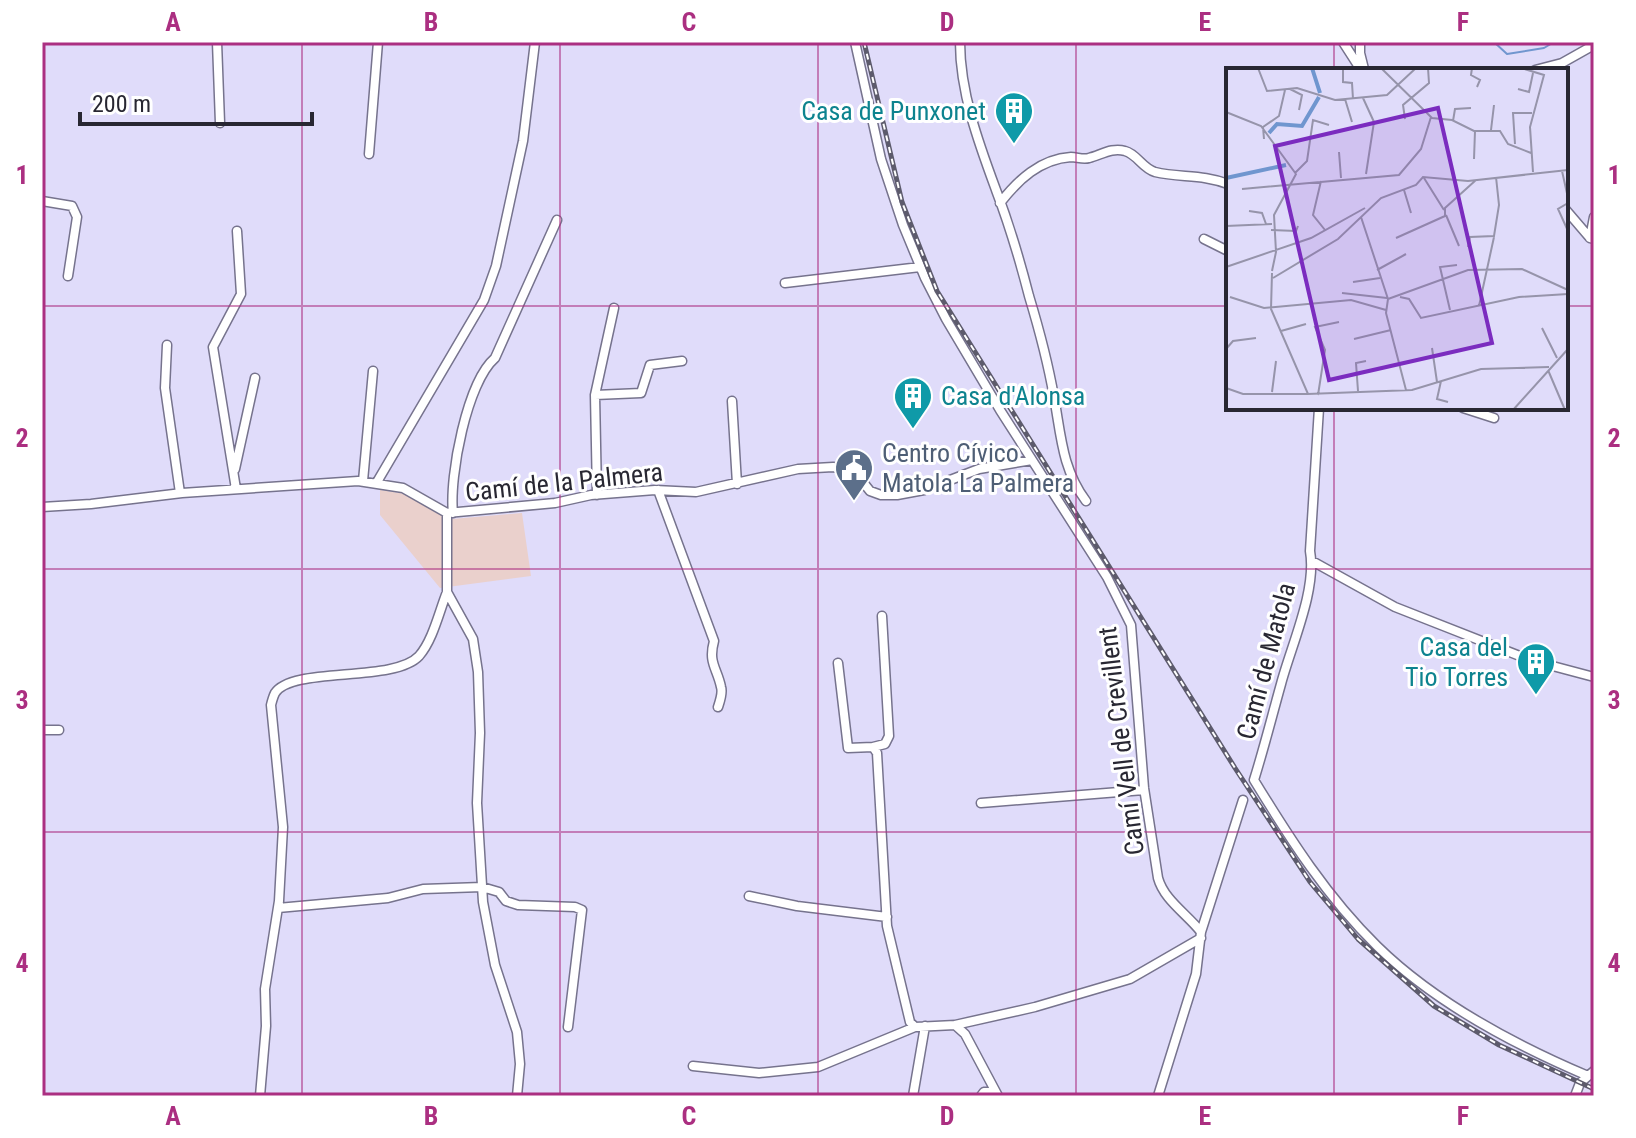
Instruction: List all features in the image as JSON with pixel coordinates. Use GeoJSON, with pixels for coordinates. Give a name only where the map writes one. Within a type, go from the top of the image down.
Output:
{"type":"FeatureCollection","features":[{"type":"Feature","properties":{"kind":"street"},"geometry":{"type":"LineString","coordinates":[[217,42],[220,123]]}},
{"type":"Feature","properties":{"kind":"street"},"geometry":{"type":"LineString","coordinates":[[369,154],[378,42]]}},
{"type":"Feature","properties":{"kind":"street"},"geometry":{"type":"LineString","coordinates":[[377,482],[484,300],[496,266],[523,141],[535,42]]}},
{"type":"Feature","properties":{"kind":"street","name":"Camí Vell de Crevillent"},"geometry":{"type":"LineString","coordinates":[[855,42],[881,159],[920,267],[946,319],[1107,577],[1131,625],[1144,790],[1161,889],[1201,935]]}},
{"type":"Feature","properties":{"kind":"street"},"geometry":{"type":"LineString","coordinates":[[960,42],[967,97],[1029,294],[1054,395],[1064,459],[1077,489],[1086,501]]}},
{"type":"Feature","properties":{"kind":"street"},"geometry":{"type":"LineString","coordinates":[[1343,42],[1361,68]]}},
{"type":"Feature","properties":{"kind":"street"},"geometry":{"type":"LineString","coordinates":[[1360,42],[1362,68]]}},
{"type":"Feature","properties":{"kind":"street"},"geometry":{"type":"LineString","coordinates":[[1543,68],[1593,50]]}},
{"type":"Feature","properties":{"kind":"street"},"geometry":{"type":"LineString","coordinates":[[1000,203],[1023,178],[1050,160],[1090,158],[1102,152],[1121,149],[1154,171],[1203,176],[1226,183]]}},
{"type":"Feature","properties":{"kind":"street"},"geometry":{"type":"LineString","coordinates":[[42,201],[72,206],[77,217],[68,276]]}},
{"type":"Feature","properties":{"kind":"street"},"geometry":{"type":"LineString","coordinates":[[1568,212],[1592,239]]}},
{"type":"Feature","properties":{"kind":"street"},"geometry":{"type":"LineString","coordinates":[[1592,239],[1594,217]]}},
{"type":"Feature","properties":{"kind":"street"},"geometry":{"type":"LineString","coordinates":[[260,1096],[266,1026],[265,989],[278,908],[283,827],[271,705],[275,691],[289,683],[406,664],[418,657],[427,643],[447,592],[451,496],[471,398],[485,367],[495,358],[557,220]]}},
{"type":"Feature","properties":{"kind":"street"},"geometry":{"type":"LineString","coordinates":[[236,489],[213,347],[241,294],[237,231]]}},
{"type":"Feature","properties":{"kind":"street"},"geometry":{"type":"LineString","coordinates":[[1204,239],[1226,250]]}},
{"type":"Feature","properties":{"kind":"street"},"geometry":{"type":"LineString","coordinates":[[785,283],[920,267]]}},
{"type":"Feature","properties":{"kind":"street"},"geometry":{"type":"LineString","coordinates":[[597,495],[595,395],[614,308]]}},
{"type":"Feature","properties":{"kind":"street"},"geometry":{"type":"LineString","coordinates":[[167,345],[165,388],[180,493]]}},
{"type":"Feature","properties":{"kind":"street"},"geometry":{"type":"LineString","coordinates":[[595,395],[641,393],[650,365],[682,361]]}},
{"type":"Feature","properties":{"kind":"street"},"geometry":{"type":"LineString","coordinates":[[363,481],[373,371]]}},
{"type":"Feature","properties":{"kind":"street"},"geometry":{"type":"LineString","coordinates":[[234,474],[255,378]]}},
{"type":"Feature","properties":{"kind":"street"},"geometry":{"type":"LineString","coordinates":[[732,401],[737,484]]}},
{"type":"Feature","properties":{"kind":"street","name":"Camí de Matola"},"geometry":{"type":"LineString","coordinates":[[1319,410],[1310,551],[1312,561],[1300,626],[1254,780],[1303,859],[1340,906],[1393,961],[1473,1018],[1526,1048],[1591,1074]]}},
{"type":"Feature","properties":{"kind":"street"},"geometry":{"type":"LineString","coordinates":[[1469,410],[1494,418]]}},
{"type":"Feature","properties":{"kind":"street","name":"Camí de la Palmera"},"geometry":{"type":"LineString","coordinates":[[42,507],[180,493],[363,481],[403,488],[450,513],[555,503],[597,495],[658,490],[696,492],[798,469],[833,467],[854,471],[870,491],[897,495],[924,490],[979,469],[1032,460]]}},
{"type":"Feature","properties":{"kind":"street"},"geometry":{"type":"LineString","coordinates":[[658,490],[714,641],[711,653],[715,674],[723,689],[718,707]]}},
{"type":"Feature","properties":{"kind":"street"},"geometry":{"type":"LineString","coordinates":[[1312,561],[1395,607],[1530,660],[1594,677]]}},
{"type":"Feature","properties":{"kind":"street"},"geometry":{"type":"LineString","coordinates":[[447,592],[473,639],[478,672],[480,733],[477,803],[482,887],[495,965],[517,1032],[520,1064],[517,1096]]}},
{"type":"Feature","properties":{"kind":"street"},"geometry":{"type":"LineString","coordinates":[[838,663],[848,748],[885,744],[889,736],[882,616]]}},
{"type":"Feature","properties":{"kind":"street"},"geometry":{"type":"LineString","coordinates":[[42,730],[59,730]]}},
{"type":"Feature","properties":{"kind":"street"},"geometry":{"type":"LineString","coordinates":[[873,747],[877,753],[887,917],[910,1022],[915,1027]]}},
{"type":"Feature","properties":{"kind":"street"},"geometry":{"type":"LineString","coordinates":[[981,803],[1144,790]]}},
{"type":"Feature","properties":{"kind":"street"},"geometry":{"type":"LineString","coordinates":[[1158,1096],[1196,974],[1201,935],[1243,800]]}},
{"type":"Feature","properties":{"kind":"street"},"geometry":{"type":"LineString","coordinates":[[278,908],[375,899],[423,889],[482,887],[499,892],[506,901],[518,905],[575,907],[582,910],[568,1027]]}},
{"type":"Feature","properties":{"kind":"street"},"geometry":{"type":"LineString","coordinates":[[749,896],[797,906],[887,917]]}},
{"type":"Feature","properties":{"kind":"street"},"geometry":{"type":"LineString","coordinates":[[693,1066],[759,1073],[818,1067],[915,1027],[955,1025],[1035,1007],[1130,979],[1201,935]]}},
{"type":"Feature","properties":{"kind":"street"},"geometry":{"type":"LineString","coordinates":[[955,1025],[965,1034],[996,1094]]}},
{"type":"Feature","properties":{"kind":"street"},"geometry":{"type":"LineString","coordinates":[[913,1096],[925,1026]]}},
{"type":"Feature","properties":{"kind":"street"},"geometry":{"type":"LineString","coordinates":[[1575,1096],[1580,1083],[1591,1074]]}},
{"type":"Feature","properties":{"kind":"street"},"geometry":{"type":"LineString","coordinates":[[981,1096],[984,1092],[996,1094]]}},
{"type":"Feature","properties":{"kind":"shaded area"},"geometry":{"type":"Polygon","coordinates":[[[380,490],[406,494],[452,519],[522,513],[531,576],[440,588],[380,515],[380,490]]]}},
{"type":"Feature","properties":{"kind":"waterway"},"geometry":{"type":"LineString","coordinates":[[1494,42],[1507,54],[1544,48],[1554,42]]}},
{"type":"Feature","properties":{"kind":"railway"},"geometry":{"type":"LineString","coordinates":[[864,42],[902,202],[937,291],[1235,768],[1310,882],[1358,939],[1434,1006],[1499,1045],[1594,1089]]}},
{"type":"Feature","properties":{"kind":"place","name":"Casa de Punxonet"},"geometry":{"type":"Point","coordinates":[1014,145]}},
{"type":"Feature","properties":{"kind":"place","name":"Casa d'Alonsa"},"geometry":{"type":"Point","coordinates":[913,430]}},
{"type":"Feature","properties":{"kind":"place","name":"Centro Cívico Matola La Palmera"},"geometry":{"type":"Point","coordinates":[854,502]}},
{"type":"Feature","properties":{"kind":"place","name":"Casa del Tio Torres"},"geometry":{"type":"Point","coordinates":[1536,696]}}]}
